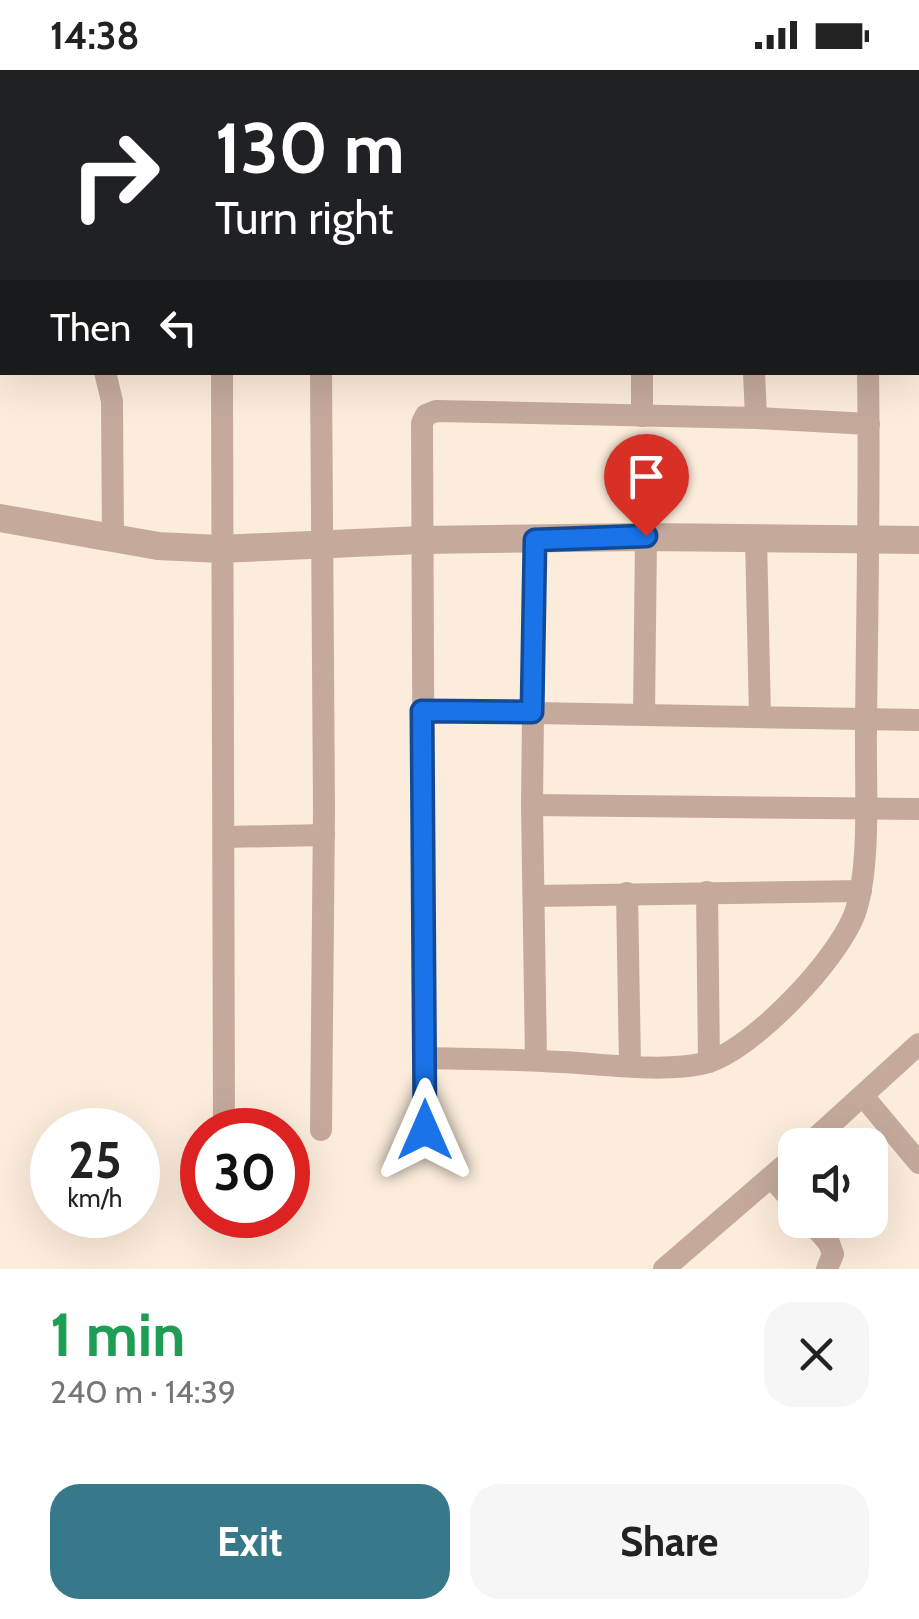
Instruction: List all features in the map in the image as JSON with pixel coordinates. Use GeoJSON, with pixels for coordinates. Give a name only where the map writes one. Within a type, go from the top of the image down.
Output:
{"type":"FeatureCollection","features":[{"type":"Feature","properties":{"kind":"street"},"geometry":{"type":"LineString","coordinates":[[106,375],[112,401],[112,539]]}},
{"type":"Feature","properties":{"kind":"street"},"geometry":{"type":"LineString","coordinates":[[222,375],[224,1108]]}},
{"type":"Feature","properties":{"kind":"street"},"geometry":{"type":"LineString","coordinates":[[322,375],[322,1130]]}},
{"type":"Feature","properties":{"kind":"street"},"geometry":{"type":"LineString","coordinates":[[642,375],[642,416]]}},
{"type":"Feature","properties":{"kind":"street"},"geometry":{"type":"LineString","coordinates":[[754,375],[756,418]]}},
{"type":"Feature","properties":{"kind":"street"},"geometry":{"type":"LineString","coordinates":[[424,1058],[630,1066],[709,1062],[738,1048],[807,984],[840,942],[861,891],[868,375]]}},
{"type":"Feature","properties":{"kind":"street"},"geometry":{"type":"LineString","coordinates":[[425,1130],[421,540],[422,423],[426,415],[436,412],[756,418],[868,424]]}},
{"type":"Feature","properties":{"kind":"street"},"geometry":{"type":"LineString","coordinates":[[0,518],[158,546],[220,550],[421,540],[646,536],[919,540]]}},
{"type":"Feature","properties":{"kind":"street"},"geometry":{"type":"LineString","coordinates":[[644,716],[646,536]]}},
{"type":"Feature","properties":{"kind":"street"},"geometry":{"type":"LineString","coordinates":[[756,538],[760,717]]}},
{"type":"Feature","properties":{"kind":"street"},"geometry":{"type":"LineString","coordinates":[[535,540],[532,805],[536,1060]]}},
{"type":"Feature","properties":{"kind":"street"},"geometry":{"type":"LineString","coordinates":[[422,711],[919,720]]}},
{"type":"Feature","properties":{"kind":"street"},"geometry":{"type":"LineString","coordinates":[[532,805],[919,809]]}},
{"type":"Feature","properties":{"kind":"street"},"geometry":{"type":"LineString","coordinates":[[224,837],[324,835]]}},
{"type":"Feature","properties":{"kind":"street"},"geometry":{"type":"LineString","coordinates":[[534,896],[861,891]]}},
{"type":"Feature","properties":{"kind":"street"},"geometry":{"type":"LineString","coordinates":[[708,892],[709,1062]]}},
{"type":"Feature","properties":{"kind":"street"},"geometry":{"type":"LineString","coordinates":[[627,894],[630,1066]]}},
{"type":"Feature","properties":{"kind":"street"},"geometry":{"type":"LineString","coordinates":[[827,1128],[919,1044]]}},
{"type":"Feature","properties":{"kind":"street"},"geometry":{"type":"LineString","coordinates":[[862,1096],[919,1163]]}},
{"type":"Feature","properties":{"kind":"street"},"geometry":{"type":"LineString","coordinates":[[664,1269],[778,1172]]}},
{"type":"Feature","properties":{"kind":"street"},"geometry":{"type":"LineString","coordinates":[[772,1177],[778,1184]]}},
{"type":"Feature","properties":{"kind":"street"},"geometry":{"type":"LineString","coordinates":[[825,1238],[834,1254],[827,1269]]}},
{"type":"Feature","properties":{"kind":"route"},"geometry":{"type":"LineString","coordinates":[[425,1130],[422,711],[532,712],[535,540],[646,536]]}}]}
